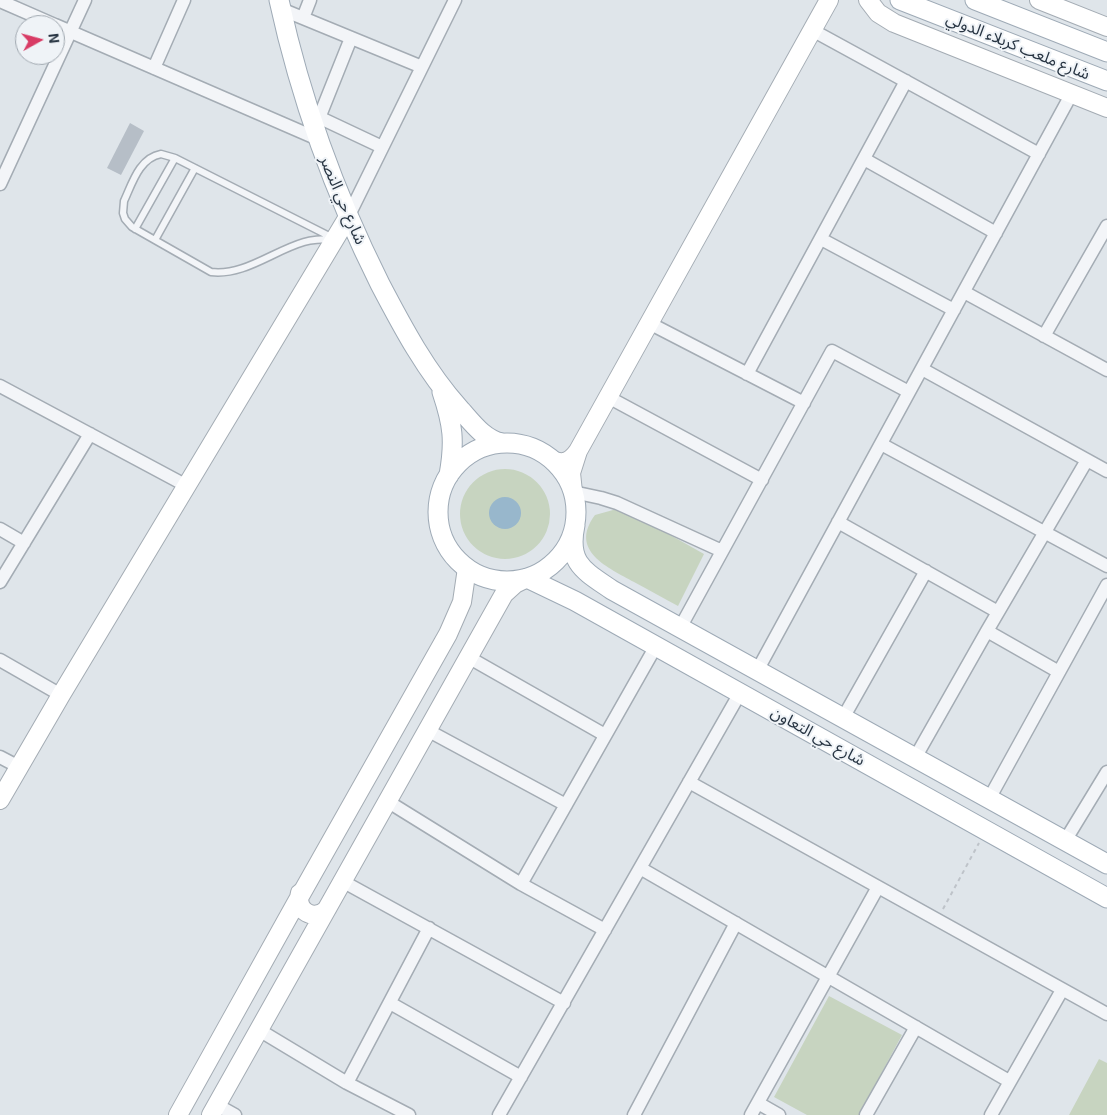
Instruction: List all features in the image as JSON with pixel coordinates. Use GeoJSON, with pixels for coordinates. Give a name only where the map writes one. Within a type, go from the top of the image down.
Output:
{"type":"FeatureCollection","features":[{"type":"Feature","properties":{"kind":"main road"},"geometry":{"type":"LineString","coordinates":[[552,460],[562,463],[570,461],[578,451],[829,0]]}},
{"type":"Feature","properties":{"kind":"main road"},"geometry":{"type":"LineString","coordinates":[[868,0],[878,14],[894,23],[1107,108]]}},
{"type":"Feature","properties":{"kind":"main road","name":"شارع ملعب كربلاء الدولي"},"geometry":{"type":"LineString","coordinates":[[900,0],[1107,81]]}},
{"type":"Feature","properties":{"kind":"main road"},"geometry":{"type":"LineString","coordinates":[[1039,0],[1070,6],[1107,27]]}},
{"type":"Feature","properties":{"kind":"main road"},"geometry":{"type":"LineString","coordinates":[[974,28],[983,24],[989,10],[981,3]]}},
{"type":"Feature","properties":{"kind":"main road","name":"شارع ملعب كربلاء الدولي"},"geometry":{"type":"LineString","coordinates":[[981,3],[1107,52]]}},
{"type":"Feature","properties":{"kind":"main road","name":"شارع حي النصر"},"geometry":{"type":"LineString","coordinates":[[280,5],[293,61],[314,115],[318,139],[348,217],[403,328],[440,386]]}},
{"type":"Feature","properties":{"kind":"main road"},"geometry":{"type":"LineString","coordinates":[[1010,43],[1006,29],[1010,19],[1014,16]]}},
{"type":"Feature","properties":{"kind":"main road"},"geometry":{"type":"LineString","coordinates":[[0,800],[348,217]]}},
{"type":"Feature","properties":{"kind":"main road"},"geometry":{"type":"LineString","coordinates":[[440,386],[480,430],[494,441],[536,449],[552,460],[563,471],[573,492]]}},
{"type":"Feature","properties":{"kind":"main road"},"geometry":{"type":"LineString","coordinates":[[440,386],[452,427],[453,451],[439,509],[440,526],[445,542],[454,556],[467,568],[484,576],[502,581],[528,578]]}},
{"type":"Feature","properties":{"kind":"main road"},"geometry":{"type":"LineString","coordinates":[[448,477],[454,468],[471,454],[486,447],[502,443]]}},
{"type":"Feature","properties":{"kind":"main road"},"geometry":{"type":"LineString","coordinates":[[214,1110],[504,594],[516,584],[553,564],[563,552],[575,525],[576,508],[571,473],[578,451]]}},
{"type":"Feature","properties":{"kind":"main road","name":"شارع حي التعاون"},"geometry":{"type":"LineString","coordinates":[[575,525],[572,539],[575,558],[587,572],[612,590],[1107,864]]}},
{"type":"Feature","properties":{"kind":"main road"},"geometry":{"type":"LineString","coordinates":[[178,1115],[300,893],[448,634],[462,602],[467,568]]}},
{"type":"Feature","properties":{"kind":"main road","name":"شارع حي التعاون"},"geometry":{"type":"LineString","coordinates":[[528,578],[575,601],[1107,898]]}},
{"type":"Feature","properties":{"kind":"main road"},"geometry":{"type":"LineString","coordinates":[[300,893],[299,904],[309,914],[319,915],[327,909]]}},
{"type":"Feature","properties":{"kind":"main road"},"geometry":{"type":"LineString","coordinates":[[279,931],[288,927],[301,932],[305,941],[303,951]]}},
{"type":"Feature","properties":{"kind":"street"},"geometry":{"type":"LineString","coordinates":[[0,184],[84,0]]}},
{"type":"Feature","properties":{"kind":"street"},"geometry":{"type":"LineString","coordinates":[[154,68],[184,0]]}},
{"type":"Feature","properties":{"kind":"street"},"geometry":{"type":"LineString","coordinates":[[303,18],[310,0]]}},
{"type":"Feature","properties":{"kind":"street"},"geometry":{"type":"LineString","coordinates":[[348,217],[455,0]]}},
{"type":"Feature","properties":{"kind":"street"},"geometry":{"type":"LineString","coordinates":[[0,1],[32,15]]}},
{"type":"Feature","properties":{"kind":"street"},"geometry":{"type":"LineString","coordinates":[[280,5],[303,18],[422,67]]}},
{"type":"Feature","properties":{"kind":"street"},"geometry":{"type":"LineString","coordinates":[[65,30],[318,139]]}},
{"type":"Feature","properties":{"kind":"street"},"geometry":{"type":"LineString","coordinates":[[812,30],[1039,154]]}},
{"type":"Feature","properties":{"kind":"street"},"geometry":{"type":"LineString","coordinates":[[351,38],[314,115],[382,147]]}},
{"type":"Feature","properties":{"kind":"street"},"geometry":{"type":"LineString","coordinates":[[747,374],[906,81]]}},
{"type":"Feature","properties":{"kind":"street"},"geometry":{"type":"LineString","coordinates":[[757,671],[1072,93]]}},
{"type":"Feature","properties":{"kind":"street"},"geometry":{"type":"LineString","coordinates":[[864,159],[996,232]]}},
{"type":"Feature","properties":{"kind":"street"},"geometry":{"type":"LineString","coordinates":[[1044,336],[1107,226]]}},
{"type":"Feature","properties":{"kind":"street"},"geometry":{"type":"LineString","coordinates":[[820,239],[954,310]]}},
{"type":"Feature","properties":{"kind":"street"},"geometry":{"type":"LineString","coordinates":[[964,292],[1107,370]]}},
{"type":"Feature","properties":{"kind":"street"},"geometry":{"type":"LineString","coordinates":[[649,323],[804,403]]}},
{"type":"Feature","properties":{"kind":"street"},"geometry":{"type":"LineString","coordinates":[[680,628],[832,351],[909,392]]}},
{"type":"Feature","properties":{"kind":"street"},"geometry":{"type":"LineString","coordinates":[[922,369],[1107,471]]}},
{"type":"Feature","properties":{"kind":"street"},"geometry":{"type":"LineString","coordinates":[[1,388],[187,486]]}},
{"type":"Feature","properties":{"kind":"street"},"geometry":{"type":"LineString","coordinates":[[608,397],[762,480]]}},
{"type":"Feature","properties":{"kind":"street"},"geometry":{"type":"LineString","coordinates":[[0,582],[90,434]]}},
{"type":"Feature","properties":{"kind":"street"},"geometry":{"type":"LineString","coordinates":[[881,444],[1107,566]]}},
{"type":"Feature","properties":{"kind":"street"},"geometry":{"type":"LineString","coordinates":[[915,758],[1087,460]]}},
{"type":"Feature","properties":{"kind":"street"},"geometry":{"type":"LineString","coordinates":[[573,492],[616,503],[722,551]]}},
{"type":"Feature","properties":{"kind":"street"},"geometry":{"type":"LineString","coordinates":[[838,522],[998,612]]}},
{"type":"Feature","properties":{"kind":"street"},"geometry":{"type":"LineString","coordinates":[[0,529],[24,543]]}},
{"type":"Feature","properties":{"kind":"street"},"geometry":{"type":"LineString","coordinates":[[843,718],[926,571]]}},
{"type":"Feature","properties":{"kind":"street"},"geometry":{"type":"LineString","coordinates":[[989,799],[1107,585]]}},
{"type":"Feature","properties":{"kind":"street"},"geometry":{"type":"LineString","coordinates":[[987,631],[1059,672]]}},
{"type":"Feature","properties":{"kind":"street"},"geometry":{"type":"LineString","coordinates":[[521,884],[656,646]]}},
{"type":"Feature","properties":{"kind":"street"},"geometry":{"type":"LineString","coordinates":[[468,657],[605,735]]}},
{"type":"Feature","properties":{"kind":"street"},"geometry":{"type":"LineString","coordinates":[[0,660],[61,695]]}},
{"type":"Feature","properties":{"kind":"street"},"geometry":{"type":"LineString","coordinates":[[500,1115],[740,693]]}},
{"type":"Feature","properties":{"kind":"street"},"geometry":{"type":"LineString","coordinates":[[427,730],[566,805]]}},
{"type":"Feature","properties":{"kind":"street"},"geometry":{"type":"LineString","coordinates":[[0,757],[19,767]]}},
{"type":"Feature","properties":{"kind":"street"},"geometry":{"type":"LineString","coordinates":[[1066,841],[1107,772]]}},
{"type":"Feature","properties":{"kind":"street"},"geometry":{"type":"LineString","coordinates":[[689,782],[1107,1014]]}},
{"type":"Feature","properties":{"kind":"street"},"geometry":{"type":"LineString","coordinates":[[387,801],[521,884],[605,930]]}},
{"type":"Feature","properties":{"kind":"street"},"geometry":{"type":"LineString","coordinates":[[640,868],[1009,1081]]}},
{"type":"Feature","properties":{"kind":"street"},"geometry":{"type":"LineString","coordinates":[[342,881],[564,1003]]}},
{"type":"Feature","properties":{"kind":"street"},"geometry":{"type":"LineString","coordinates":[[752,1115],[878,888]]}},
{"type":"Feature","properties":{"kind":"street"},"geometry":{"type":"LineString","coordinates":[[634,1115],[736,923]]}},
{"type":"Feature","properties":{"kind":"street"},"geometry":{"type":"LineString","coordinates":[[347,1083],[429,928]]}},
{"type":"Feature","properties":{"kind":"street"},"geometry":{"type":"LineString","coordinates":[[991,1115],[1062,990]]}},
{"type":"Feature","properties":{"kind":"street"},"geometry":{"type":"LineString","coordinates":[[390,1003],[521,1077]]}},
{"type":"Feature","properties":{"kind":"street"},"geometry":{"type":"LineString","coordinates":[[866,1115],[916,1027]]}},
{"type":"Feature","properties":{"kind":"street"},"geometry":{"type":"LineString","coordinates":[[259,1030],[347,1083],[409,1115]]}},
{"type":"Feature","properties":{"kind":"street"},"geometry":{"type":"LineString","coordinates":[[758,1103],[779,1115]]}},
{"type":"Feature","properties":{"kind":"street"},"geometry":{"type":"LineString","coordinates":[[214,1110],[235,1115]]}},
{"type":"Feature","properties":{"kind":"lane"},"geometry":{"type":"LineString","coordinates":[[166,154],[335,239],[306,241],[250,266],[221,273],[211,272],[135,230],[125,219],[123,207],[141,166],[149,157],[166,154]]}},
{"type":"Feature","properties":{"kind":"lane"},"geometry":{"type":"LineString","coordinates":[[135,230],[176,158]]}},
{"type":"Feature","properties":{"kind":"lane"},"geometry":{"type":"LineString","coordinates":[[155,240],[195,168]]}},
{"type":"Feature","properties":{"kind":"path"},"geometry":{"type":"LineString","coordinates":[[936,920],[986,830]]}},
{"type":"Feature","properties":{"kind":"green space"},"geometry":{"type":"Polygon","coordinates":[[[505,469],[514,470],[530,477],[542,489],[549,505],[549,523],[542,539],[530,551],[514,558],[505,559],[496,558],[480,551],[468,539],[461,523],[460,514],[461,505],[468,489],[480,477],[496,470],[505,469]]]}},
{"type":"Feature","properties":{"kind":"green space"},"geometry":{"type":"Polygon","coordinates":[[[624,509],[704,554],[678,606],[614,571],[595,557],[589,548],[586,539],[588,528],[595,515],[624,509]]]}},
{"type":"Feature","properties":{"kind":"green space"},"geometry":{"type":"Polygon","coordinates":[[[829,996],[902,1035],[859,1115],[807,1115],[774,1097],[829,996]]]}},
{"type":"Feature","properties":{"kind":"green space"},"geometry":{"type":"Polygon","coordinates":[[[1099,1059],[1107,1063],[1107,1115],[1069,1115],[1099,1059]]]}},
{"type":"Feature","properties":{"kind":"water"},"geometry":{"type":"Polygon","coordinates":[[[505,497],[516,502],[521,513],[516,524],[505,529],[494,524],[489,513],[494,502],[505,497]]]}},
{"type":"Feature","properties":{"kind":"building"},"geometry":{"type":"Polygon","coordinates":[[[130,123],[144,131],[121,175],[107,168],[130,123]]]}}]}
